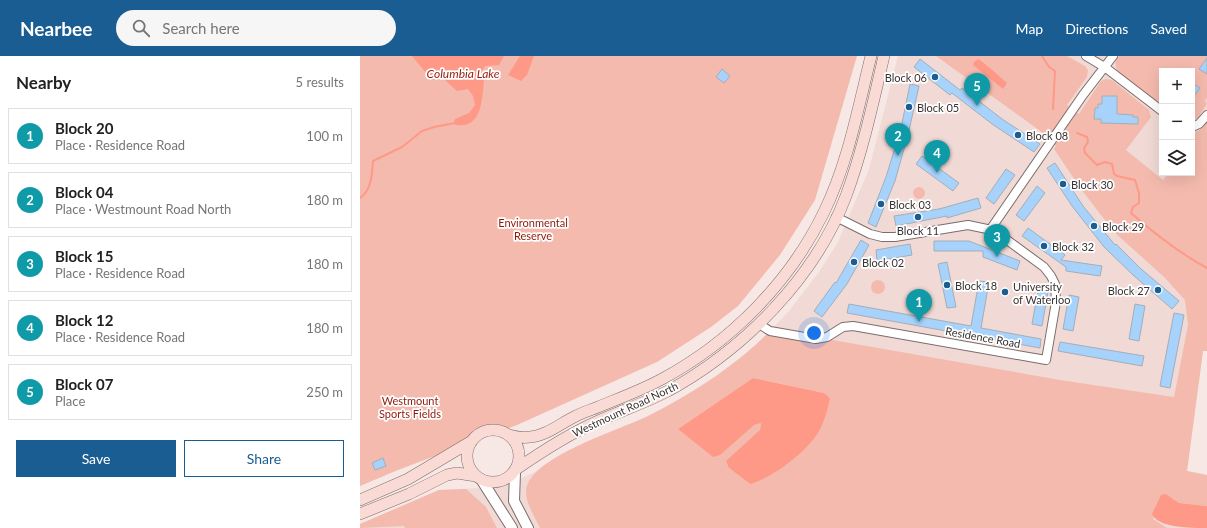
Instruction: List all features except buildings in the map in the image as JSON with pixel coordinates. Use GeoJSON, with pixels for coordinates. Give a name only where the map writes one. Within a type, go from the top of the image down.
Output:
{"type":"FeatureCollection","features":[{"type":"Feature","properties":{"kind":"main road","name":"Westmount Road North"},"geometry":{"type":"LineString","coordinates":[[509,435],[525,438],[538,435],[576,416],[657,381],[706,351],[750,315],[784,275],[807,242],[824,212],[840,172],[852,132],[871,56]]}},
{"type":"Feature","properties":{"kind":"main road","name":"Westmount Road North"},"geometry":{"type":"LineString","coordinates":[[515,471],[552,445],[580,429],[646,401],[688,380],[721,357],[759,324],[801,277],[813,260],[836,217],[860,154],[884,56]]}},
{"type":"Feature","properties":{"kind":"main road"},"geometry":{"type":"LineString","coordinates":[[360,500],[408,479],[472,441],[481,433],[487,431],[500,431],[509,435],[514,441],[520,455],[515,471],[510,477],[496,482],[457,473],[447,475],[409,494],[360,514]]}},
{"type":"Feature","properties":{"kind":"main road"},"geometry":{"type":"LineString","coordinates":[[472,441],[467,455],[471,470],[479,477]]}},
{"type":"Feature","properties":{"kind":"street"},"geometry":{"type":"LineString","coordinates":[[1086,56],[1106,68],[1159,109]]}},
{"type":"Feature","properties":{"kind":"street"},"geometry":{"type":"LineString","coordinates":[[990,230],[1083,95],[1106,68],[1113,56]]}},
{"type":"Feature","properties":{"kind":"street"},"geometry":{"type":"LineString","coordinates":[[1195,126],[1199,124],[1207,115]]}},
{"type":"Feature","properties":{"kind":"street","name":"Residence Road"},"geometry":{"type":"LineString","coordinates":[[759,324],[767,330],[773,332],[816,339],[827,337],[843,327],[853,326],[1046,360],[1057,296],[1053,279],[1041,264],[990,230],[979,226],[964,225],[895,237],[882,237],[870,234],[836,217]]}},
{"type":"Feature","properties":{"kind":"street"},"geometry":{"type":"LineString","coordinates":[[515,471],[514,501],[528,528]]}},
{"type":"Feature","properties":{"kind":"street"},"geometry":{"type":"LineString","coordinates":[[479,477],[512,528]]}},
{"type":"Feature","properties":{"kind":"shaded area","name":"University of Waterloo"},"geometry":{"type":"Polygon","coordinates":[[[898,56],[1207,56],[1207,351],[1203,351],[1187,471],[1207,475],[1207,528],[360,528],[360,524],[439,490],[501,487],[535,472],[550,461],[587,442],[647,417],[683,397],[717,375],[754,347],[788,312],[819,272],[838,242],[869,169],[898,56]]]}},
{"type":"Feature","properties":{"kind":"green space","name":"Environmental Reserve"},"geometry":{"type":"Polygon","coordinates":[[[360,56],[857,56],[815,200],[780,255],[738,306],[711,327],[657,362],[517,425],[360,486],[360,56]]]}},
{"type":"Feature","properties":{"kind":"green space"},"geometry":{"type":"Polygon","coordinates":[[[936,56],[1067,56],[1085,66],[1088,70],[1087,77],[1067,105],[1079,114],[1101,81],[1106,79],[1112,80],[1149,110],[1151,117],[1126,150],[1163,180],[1166,176],[1195,176],[1195,132],[1201,129],[1207,120],[1207,351],[1203,351],[1187,471],[1207,475],[1207,506],[1179,503],[1166,494],[1153,519],[1167,528],[540,528],[529,506],[526,494],[528,483],[536,472],[548,462],[581,444],[646,417],[695,390],[738,359],[768,333],[818,343],[827,339],[1060,380],[1174,397],[1188,325],[1185,300],[1164,277],[1114,232],[1081,189],[1054,149],[1056,146],[1039,130],[936,56]],[[753,378],[678,429],[754,425],[761,423],[760,430],[729,468],[750,484],[830,398],[824,393],[753,378]]]}},
{"type":"Feature","properties":{"kind":"green space"},"geometry":{"type":"Polygon","coordinates":[[[1118,56],[1207,56],[1207,98],[1205,101],[1207,104],[1195,120],[1195,68],[1159,68],[1159,106],[1119,73],[1116,61],[1118,56]]]}},
{"type":"Feature","properties":{"kind":"green space"},"geometry":{"type":"Polygon","coordinates":[[[921,187],[924,188],[924,198],[917,199],[914,198],[913,191],[914,188],[921,187]]]}},
{"type":"Feature","properties":{"kind":"green space"},"geometry":{"type":"Polygon","coordinates":[[[878,280],[883,282],[885,287],[883,292],[878,294],[873,292],[871,287],[873,282],[878,280]]]}},
{"type":"Feature","properties":{"kind":"green space"},"geometry":{"type":"Polygon","coordinates":[[[466,489],[486,507],[497,528],[405,528],[404,526],[360,528],[360,524],[439,490],[466,489]]]}},
{"type":"Feature","properties":{"kind":"water","name":"Columbia Lake"},"geometry":{"type":"Polygon","coordinates":[[[412,56],[504,56],[499,65],[485,66],[479,76],[484,80],[479,112],[475,119],[470,123],[463,125],[453,124],[455,119],[469,113],[475,105],[473,96],[468,89],[457,91],[444,79],[432,80],[412,56]]]}},
{"type":"Feature","properties":{"kind":"water"},"geometry":{"type":"Polygon","coordinates":[[[520,56],[534,56],[527,75],[521,81],[508,75],[520,56]]]}},
{"type":"Feature","properties":{"kind":"water"},"geometry":{"type":"Polygon","coordinates":[[[978,59],[1007,83],[1003,89],[973,65],[978,59]]]}},
{"type":"Feature","properties":{"kind":"water"},"geometry":{"type":"Polygon","coordinates":[[[753,378],[824,393],[830,398],[822,425],[810,443],[781,469],[759,481],[750,484],[729,468],[726,461],[760,430],[761,423],[754,425],[720,455],[713,457],[678,429],[753,378]]]}},
{"type":"Feature","properties":{"kind":"water"},"geometry":{"type":"Polygon","coordinates":[[[1166,494],[1179,503],[1207,506],[1207,528],[1168,525],[1155,519],[1152,514],[1161,495],[1166,494]]]}},
{"type":"Feature","properties":{"kind":"waterway"},"geometry":{"type":"LineString","coordinates":[[1042,56],[1049,67],[1055,71],[1053,109]]}},
{"type":"Feature","properties":{"kind":"waterway"},"geometry":{"type":"LineString","coordinates":[[360,198],[364,195],[369,186],[372,176],[373,161],[402,147],[422,131],[455,123]]}},
{"type":"Feature","properties":{"kind":"waterway"},"geometry":{"type":"LineString","coordinates":[[1077,133],[1087,137],[1088,142],[1084,148],[1085,153],[1097,165],[1105,162],[1112,164],[1114,174],[1135,180],[1139,193],[1139,203],[1133,207],[1131,213],[1168,243],[1207,268]]}},
{"type":"Feature","properties":{"kind":"place","name":"Block 06"},"geometry":{"type":"Point","coordinates":[935,77]}},
{"type":"Feature","properties":{"kind":"place","name":"Block 07"},"geometry":{"type":"Point","coordinates":[977,106]}},
{"type":"Feature","properties":{"kind":"place","name":"Block 05"},"geometry":{"type":"Point","coordinates":[909,107]}},
{"type":"Feature","properties":{"kind":"place","name":"Block 08"},"geometry":{"type":"Point","coordinates":[1018,135]}},
{"type":"Feature","properties":{"kind":"place","name":"Block 04"},"geometry":{"type":"Point","coordinates":[898,156]}},
{"type":"Feature","properties":{"kind":"place","name":"Block 12"},"geometry":{"type":"Point","coordinates":[937,173]}},
{"type":"Feature","properties":{"kind":"place","name":"Block 30"},"geometry":{"type":"Point","coordinates":[1063,184]}},
{"type":"Feature","properties":{"kind":"place","name":"Block 03"},"geometry":{"type":"Point","coordinates":[881,204]}},
{"type":"Feature","properties":{"kind":"place","name":"Block 11"},"geometry":{"type":"Point","coordinates":[918,217]}},
{"type":"Feature","properties":{"kind":"place","name":"Block 29"},"geometry":{"type":"Point","coordinates":[1094,226]}},
{"type":"Feature","properties":{"kind":"place","name":"Block 32"},"geometry":{"type":"Point","coordinates":[1044,246]}},
{"type":"Feature","properties":{"kind":"place","name":"Block 15"},"geometry":{"type":"Point","coordinates":[997,257]}},
{"type":"Feature","properties":{"kind":"place","name":"Block 02"},"geometry":{"type":"Point","coordinates":[854,262]}},
{"type":"Feature","properties":{"kind":"place","name":"Block 18"},"geometry":{"type":"Point","coordinates":[947,285]}},
{"type":"Feature","properties":{"kind":"place","name":"Block 27"},"geometry":{"type":"Point","coordinates":[1158,290]}},
{"type":"Feature","properties":{"kind":"place","name":"University of Waterloo"},"geometry":{"type":"Point","coordinates":[1005,292]}},
{"type":"Feature","properties":{"kind":"place","name":"Block 20"},"geometry":{"type":"Point","coordinates":[919,322]}},
{"type":"Feature","properties":{"kind":"park label","name":"Westmount Sports Fields"},"geometry":{"type":"Point","coordinates":[410,406]}}]}
